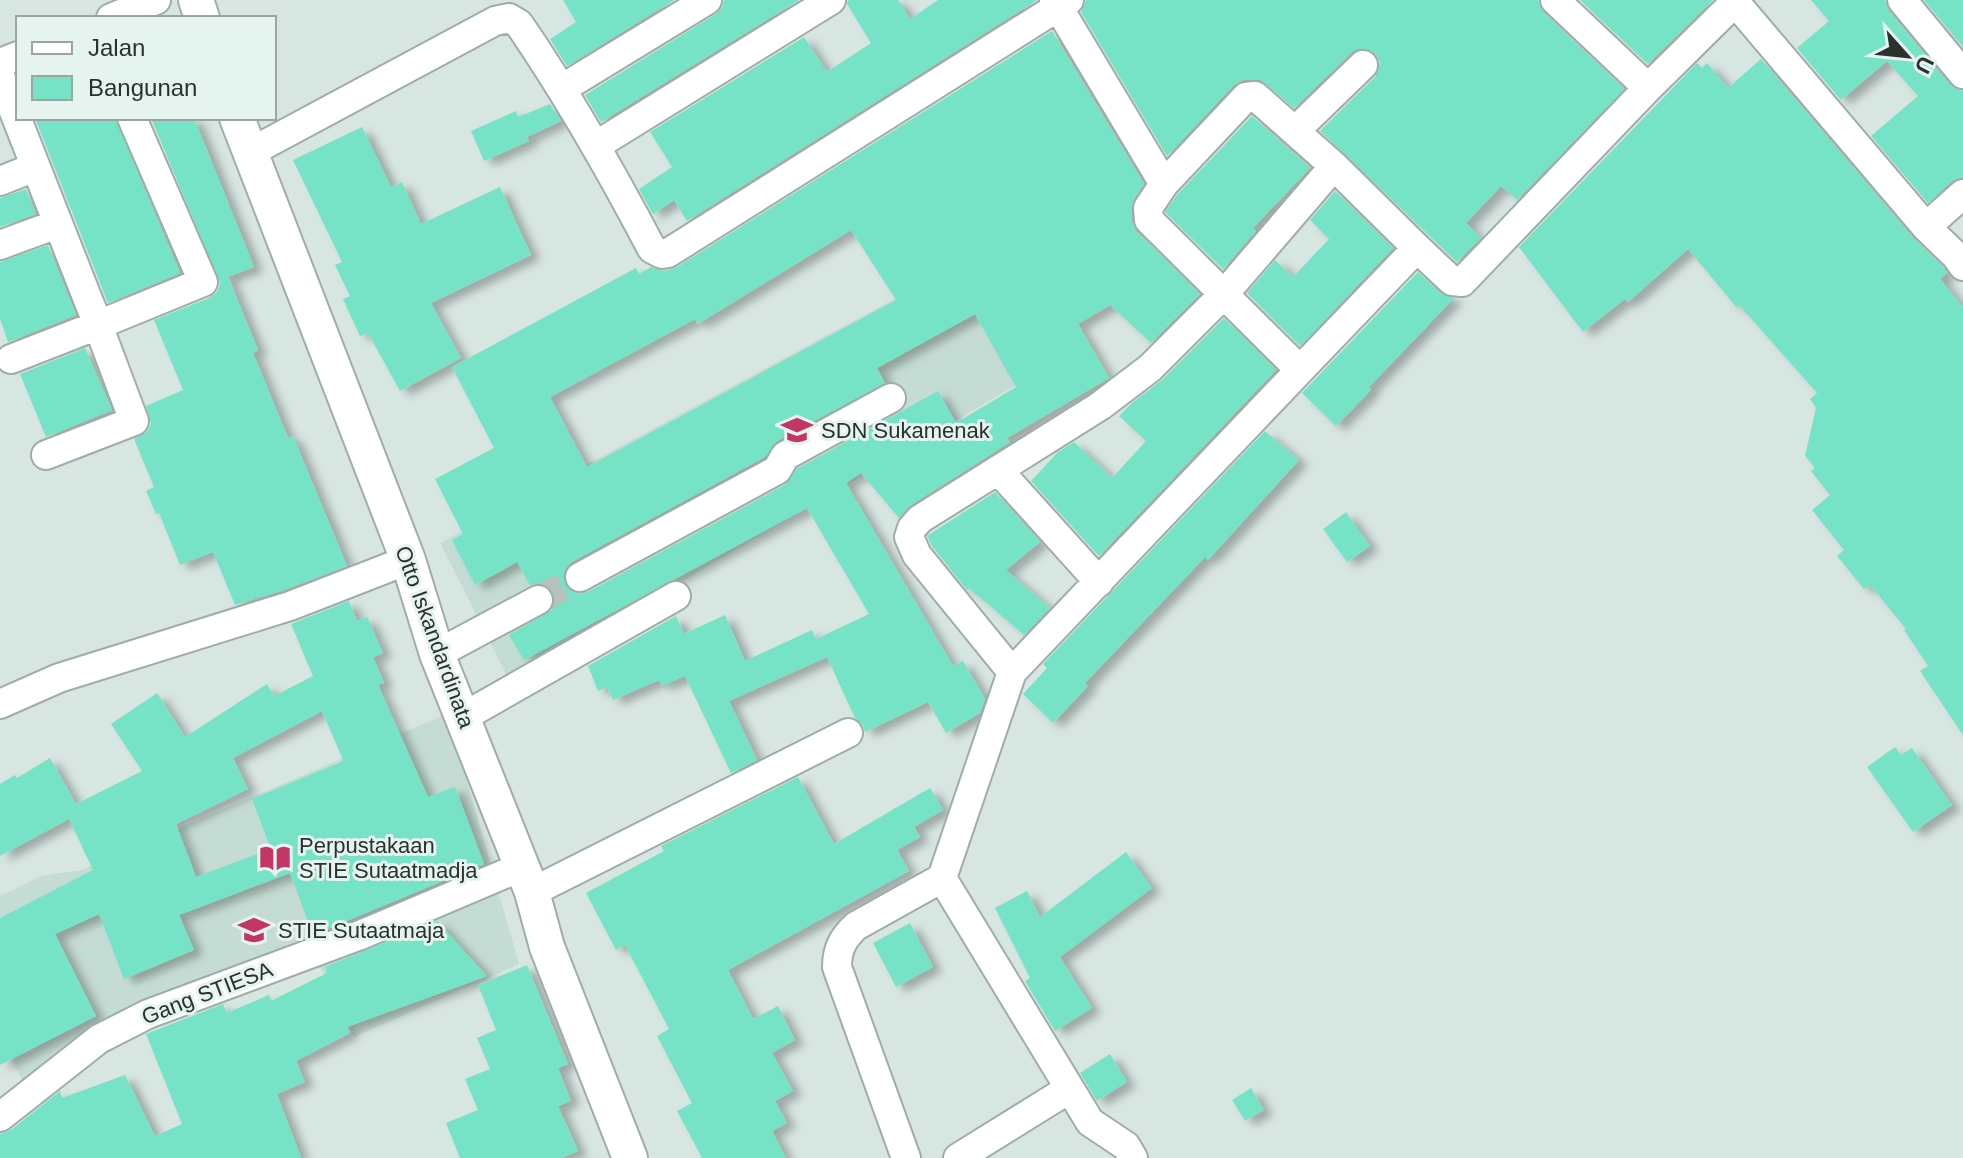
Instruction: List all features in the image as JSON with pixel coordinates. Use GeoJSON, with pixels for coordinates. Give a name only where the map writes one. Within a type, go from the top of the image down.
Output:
{"type":"FeatureCollection","features":[{"type":"Feature","properties":{"kind":"main road","name":"Otto Iskandardinata"},"geometry":{"type":"LineString","coordinates":[[238,120],[408,560],[437,654],[527,879],[547,947],[630,1158]]}},
{"type":"Feature","properties":{"kind":"street"},"geometry":{"type":"LineString","coordinates":[[116,16],[156,0]]}},
{"type":"Feature","properties":{"kind":"street"},"geometry":{"type":"LineString","coordinates":[[563,88],[707,0]]}},
{"type":"Feature","properties":{"kind":"street"},"geometry":{"type":"LineString","coordinates":[[597,145],[831,0]]}},
{"type":"Feature","properties":{"kind":"street"},"geometry":{"type":"LineString","coordinates":[[1555,0],[1648,88]]}},
{"type":"Feature","properties":{"kind":"street"},"geometry":{"type":"LineString","coordinates":[[1902,0],[1963,74]]}},
{"type":"Feature","properties":{"kind":"street"},"geometry":{"type":"LineString","coordinates":[[1300,370],[1149,220],[1148,208],[1164,184],[1250,95],[1296,130],[1452,281],[1462,282],[1736,1],[1926,227],[1963,266]]}},
{"type":"Feature","properties":{"kind":"street"},"geometry":{"type":"LineString","coordinates":[[249,153],[495,21],[509,18],[519,24],[563,88],[652,249],[662,254],[668,253],[1060,2],[1164,184]]}},
{"type":"Feature","properties":{"kind":"street"},"geometry":{"type":"LineString","coordinates":[[1296,130],[1363,65]]}},
{"type":"Feature","properties":{"kind":"street"},"geometry":{"type":"LineString","coordinates":[[0,76],[16,118]]}},
{"type":"Feature","properties":{"kind":"street"},"geometry":{"type":"LineString","coordinates":[[17,120],[134,421],[46,455]]}},
{"type":"Feature","properties":{"kind":"street"},"geometry":{"type":"LineString","coordinates":[[11,359],[203,282],[133,120]]}},
{"type":"Feature","properties":{"kind":"street"},"geometry":{"type":"LineString","coordinates":[[1012,672],[917,555],[909,537],[912,528],[920,519],[1123,390],[1150,368],[1225,293],[1334,166]]}},
{"type":"Feature","properties":{"kind":"street"},"geometry":{"type":"LineString","coordinates":[[0,181],[35,167]]}},
{"type":"Feature","properties":{"kind":"street"},"geometry":{"type":"LineString","coordinates":[[1926,227],[1963,194]]}},
{"type":"Feature","properties":{"kind":"street"},"geometry":{"type":"LineString","coordinates":[[0,245],[57,224]]}},
{"type":"Feature","properties":{"kind":"street"},"geometry":{"type":"LineString","coordinates":[[906,1158],[837,967],[837,957],[845,936],[856,926],[942,878],[1012,672],[1417,248]]}},
{"type":"Feature","properties":{"kind":"street"},"geometry":{"type":"LineString","coordinates":[[580,577],[777,470],[785,456],[891,398]]}},
{"type":"Feature","properties":{"kind":"street"},"geometry":{"type":"LineString","coordinates":[[998,470],[1099,582]]}},
{"type":"Feature","properties":{"kind":"street"},"geometry":{"type":"LineString","coordinates":[[0,704],[59,678],[290,606],[408,560]]}},
{"type":"Feature","properties":{"kind":"street"},"geometry":{"type":"LineString","coordinates":[[463,717],[676,596]]}},
{"type":"Feature","properties":{"kind":"street"},"geometry":{"type":"LineString","coordinates":[[437,654],[538,600]]}},
{"type":"Feature","properties":{"kind":"street","name":"Gang STIESA"},"geometry":{"type":"LineString","coordinates":[[0,1117],[99,1039],[148,1014],[358,936],[527,879],[848,733]]}},
{"type":"Feature","properties":{"kind":"street"},"geometry":{"type":"LineString","coordinates":[[942,878],[1090,1122],[1126,1146],[1133,1158]]}},
{"type":"Feature","properties":{"kind":"street"},"geometry":{"type":"LineString","coordinates":[[958,1158],[1069,1089]]}},
{"type":"Feature","properties":{"kind":"shaded area","name":"SDN Sukamenak"},"geometry":{"type":"Polygon","coordinates":[[[913,289],[1085,345],[510,682],[440,543],[913,289]]]}},
{"type":"Feature","properties":{"kind":"shaded area","name":"STIE Sutaatmaja"},"geometry":{"type":"Polygon","coordinates":[[[444,715],[465,774],[519,964],[354,1037],[318,963],[123,1021],[23,1082],[0,1037],[0,896],[41,876],[81,870],[444,715]]]}},
{"type":"Feature","properties":{"kind":"building"},"geometry":{"type":"Polygon","coordinates":[[[563,0],[674,0],[567,66],[550,39],[576,22],[563,0]]]}},
{"type":"Feature","properties":{"kind":"building"},"geometry":{"type":"Polygon","coordinates":[[[724,0],[799,0],[601,122],[585,95],[716,14],[724,0]]]}},
{"type":"Feature","properties":{"kind":"building"},"geometry":{"type":"Polygon","coordinates":[[[848,0],[898,0],[910,19],[938,0],[1037,0],[687,221],[674,200],[653,214],[639,189],[672,167],[650,132],[804,37],[827,72],[871,43],[847,4],[848,0]]]}},
{"type":"Feature","properties":{"kind":"building"},"geometry":{"type":"Polygon","coordinates":[[[1086,0],[1538,0],[1543,12],[1624,89],[1517,200],[1501,186],[1466,223],[1481,238],[1457,262],[1320,131],[1375,77],[1380,62],[1375,53],[1360,48],[1352,52],[1294,108],[1261,80],[1243,80],[1234,85],[1167,156],[1081,12],[1086,0]]]}},
{"type":"Feature","properties":{"kind":"building"},"geometry":{"type":"Polygon","coordinates":[[[1580,0],[1713,0],[1648,64],[1580,0]]]}},
{"type":"Feature","properties":{"kind":"building"},"geometry":{"type":"Polygon","coordinates":[[[1811,0],[1885,0],[1889,11],[1950,85],[1963,91],[1963,177],[1952,181],[1928,203],[1871,136],[1918,96],[1887,61],[1841,100],[1797,48],[1829,21],[1811,0]]]}},
{"type":"Feature","properties":{"kind":"building"},"geometry":{"type":"Polygon","coordinates":[[[1924,0],[1963,0],[1963,47],[1924,0]]]}},
{"type":"Feature","properties":{"kind":"building"},"geometry":{"type":"Polygon","coordinates":[[[1052,31],[1144,184],[1131,208],[1136,231],[1200,294],[1151,343],[1110,305],[1078,324],[1109,378],[1007,438],[1010,442],[911,505],[899,518],[861,473],[846,483],[953,666],[963,661],[985,699],[980,713],[946,733],[928,702],[865,732],[863,725],[855,718],[827,657],[729,701],[757,760],[731,773],[685,676],[662,686],[659,680],[613,700],[607,687],[598,691],[588,666],[676,616],[684,634],[725,615],[745,661],[812,630],[816,639],[869,614],[807,508],[524,660],[509,635],[552,610],[555,601],[546,585],[530,585],[517,562],[475,585],[452,540],[463,534],[435,479],[494,448],[452,367],[636,268],[639,274],[651,267],[664,271],[677,267],[1052,31]],[[851,230],[698,324],[695,319],[550,397],[587,467],[896,300],[851,230]],[[975,314],[877,368],[885,383],[777,441],[765,457],[572,562],[563,576],[566,586],[579,594],[588,592],[785,485],[797,469],[938,391],[956,423],[1016,387],[975,314]]]}},
{"type":"Feature","properties":{"kind":"building"},"geometry":{"type":"Polygon","coordinates":[[[1761,59],[1913,238],[1943,267],[1947,273],[1940,279],[1963,307],[1963,735],[1920,671],[1928,666],[1906,629],[1870,585],[1864,589],[1837,556],[1844,550],[1812,510],[1830,495],[1811,471],[1815,468],[1805,456],[1816,408],[1810,399],[1817,393],[1739,305],[1737,308],[1688,249],[1628,302],[1625,299],[1583,332],[1519,247],[1697,63],[1702,68],[1707,63],[1728,88],[1761,59]]]}},
{"type":"Feature","properties":{"kind":"building"},"geometry":{"type":"Polygon","coordinates":[[[550,104],[561,121],[527,137],[529,141],[484,161],[471,131],[516,111],[518,117],[550,104]]]}},
{"type":"Feature","properties":{"kind":"building"},"geometry":{"type":"Polygon","coordinates":[[[1252,116],[1310,168],[1253,228],[1256,231],[1223,269],[1165,212],[1177,195],[1252,116]]]}},
{"type":"Feature","properties":{"kind":"building"},"geometry":{"type":"Polygon","coordinates":[[[36,120],[116,120],[180,273],[108,303],[36,120]]]}},
{"type":"Feature","properties":{"kind":"building"},"geometry":{"type":"Polygon","coordinates":[[[152,120],[195,120],[254,267],[228,277],[258,350],[253,353],[288,438],[293,436],[347,566],[235,605],[213,552],[180,565],[159,513],[156,514],[146,491],[154,487],[134,439],[147,432],[151,424],[146,406],[183,390],[154,320],[209,298],[217,292],[220,283],[152,120]]]}},
{"type":"Feature","properties":{"kind":"building"},"geometry":{"type":"Polygon","coordinates":[[[362,127],[391,187],[402,182],[421,224],[500,187],[531,255],[431,303],[461,358],[400,391],[368,333],[360,336],[343,299],[350,296],[335,265],[342,262],[293,160],[362,127]]]}},
{"type":"Feature","properties":{"kind":"building"},"geometry":{"type":"Polygon","coordinates":[[[26,189],[36,214],[0,227],[0,198],[26,189]]]}},
{"type":"Feature","properties":{"kind":"building"},"geometry":{"type":"Polygon","coordinates":[[[1335,191],[1393,248],[1300,346],[1247,293],[1275,260],[1293,277],[1329,239],[1310,220],[1335,191]]]}},
{"type":"Feature","properties":{"kind":"building"},"geometry":{"type":"Polygon","coordinates":[[[48,245],[76,315],[8,342],[0,319],[0,262],[48,245]]]}},
{"type":"Feature","properties":{"kind":"building"},"geometry":{"type":"Polygon","coordinates":[[[1418,272],[1440,293],[1454,298],[1336,426],[1302,393],[1418,272]]]}},
{"type":"Feature","properties":{"kind":"building"},"geometry":{"type":"Polygon","coordinates":[[[1224,318],[1276,370],[1099,556],[1031,481],[1058,452],[1074,442],[1112,478],[1146,441],[1119,416],[1162,380],[1224,318]]]}},
{"type":"Feature","properties":{"kind":"building"},"geometry":{"type":"Polygon","coordinates":[[[85,348],[112,410],[46,437],[20,374],[85,348]]]}},
{"type":"Feature","properties":{"kind":"building"},"geometry":{"type":"Polygon","coordinates":[[[1265,431],[1299,460],[1208,560],[1205,557],[1085,683],[1088,686],[1053,723],[1023,694],[1047,668],[1043,664],[1265,431]]]}},
{"type":"Feature","properties":{"kind":"building"},"geometry":{"type":"Polygon","coordinates":[[[995,492],[1040,542],[1006,570],[1050,608],[1024,635],[969,588],[967,590],[927,536],[995,492]]]}},
{"type":"Feature","properties":{"kind":"building"},"geometry":{"type":"Polygon","coordinates":[[[1346,512],[1370,546],[1347,562],[1323,529],[1346,512]]]}},
{"type":"Feature","properties":{"kind":"building"},"geometry":{"type":"Polygon","coordinates":[[[349,601],[357,621],[367,617],[383,653],[373,657],[384,683],[378,685],[428,797],[455,787],[484,864],[313,935],[290,873],[179,915],[194,950],[124,979],[99,914],[55,934],[96,1016],[0,1065],[0,918],[93,870],[69,819],[0,856],[0,784],[15,775],[17,778],[50,758],[76,804],[142,771],[111,724],[157,693],[185,737],[267,684],[274,696],[313,676],[291,624],[349,601]],[[322,711],[233,758],[248,789],[176,824],[196,877],[271,849],[252,799],[343,760],[322,711]]]}},
{"type":"Feature","properties":{"kind":"building"},"geometry":{"type":"Polygon","coordinates":[[[1895,747],[1901,755],[1912,748],[1952,805],[1913,832],[1867,767],[1895,747]]]}},
{"type":"Feature","properties":{"kind":"building"},"geometry":{"type":"Polygon","coordinates":[[[798,777],[834,844],[930,788],[943,810],[914,827],[920,837],[897,850],[909,871],[728,970],[753,1019],[778,1006],[795,1040],[772,1053],[793,1091],[775,1101],[787,1123],[772,1131],[786,1158],[702,1158],[677,1111],[692,1103],[657,1036],[669,1029],[625,945],[616,950],[586,893],[664,851],[661,846],[798,777]]]}},
{"type":"Feature","properties":{"kind":"building"},"geometry":{"type":"Polygon","coordinates":[[[1126,852],[1152,888],[1060,957],[1092,1008],[1055,1031],[1025,981],[1030,978],[995,908],[1027,891],[1040,917],[1126,852]]]}},
{"type":"Feature","properties":{"kind":"building"},"geometry":{"type":"Polygon","coordinates":[[[437,921],[487,976],[347,1027],[350,1033],[296,1061],[305,1082],[277,1094],[301,1158],[0,1158],[0,1134],[11,1130],[60,1091],[62,1098],[125,1075],[155,1136],[182,1124],[146,1034],[223,1004],[227,1013],[269,995],[271,1001],[327,973],[325,967],[437,921]]]}},
{"type":"Feature","properties":{"kind":"building"},"geometry":{"type":"Polygon","coordinates":[[[910,923],[933,967],[896,987],[873,943],[910,923]]]}},
{"type":"Feature","properties":{"kind":"building"},"geometry":{"type":"Polygon","coordinates":[[[527,965],[568,1064],[558,1068],[571,1101],[558,1106],[578,1151],[561,1158],[460,1158],[446,1123],[478,1110],[465,1079],[490,1069],[477,1038],[496,1030],[478,985],[527,965]]]}},
{"type":"Feature","properties":{"kind":"building"},"geometry":{"type":"Polygon","coordinates":[[[1110,1054],[1127,1082],[1097,1101],[1080,1073],[1110,1054]]]}},
{"type":"Feature","properties":{"kind":"building"},"geometry":{"type":"Polygon","coordinates":[[[1251,1088],[1264,1110],[1245,1121],[1232,1100],[1251,1088]]]}},
{"type":"Feature","properties":{"kind":"tunnel"},"geometry":{"type":"LineString","coordinates":[[538,600],[580,577]]}},
{"type":"Feature","properties":{"kind":"place","name":"SDN Sukamenak"},"geometry":{"type":"Point","coordinates":[797,430]}},
{"type":"Feature","properties":{"kind":"place","name":"Perpustakaan STIE Sutaatmadja"},"geometry":{"type":"Point","coordinates":[275,858]}},
{"type":"Feature","properties":{"kind":"place","name":"STIE Sutaatmaja"},"geometry":{"type":"Point","coordinates":[254,930]}}]}
